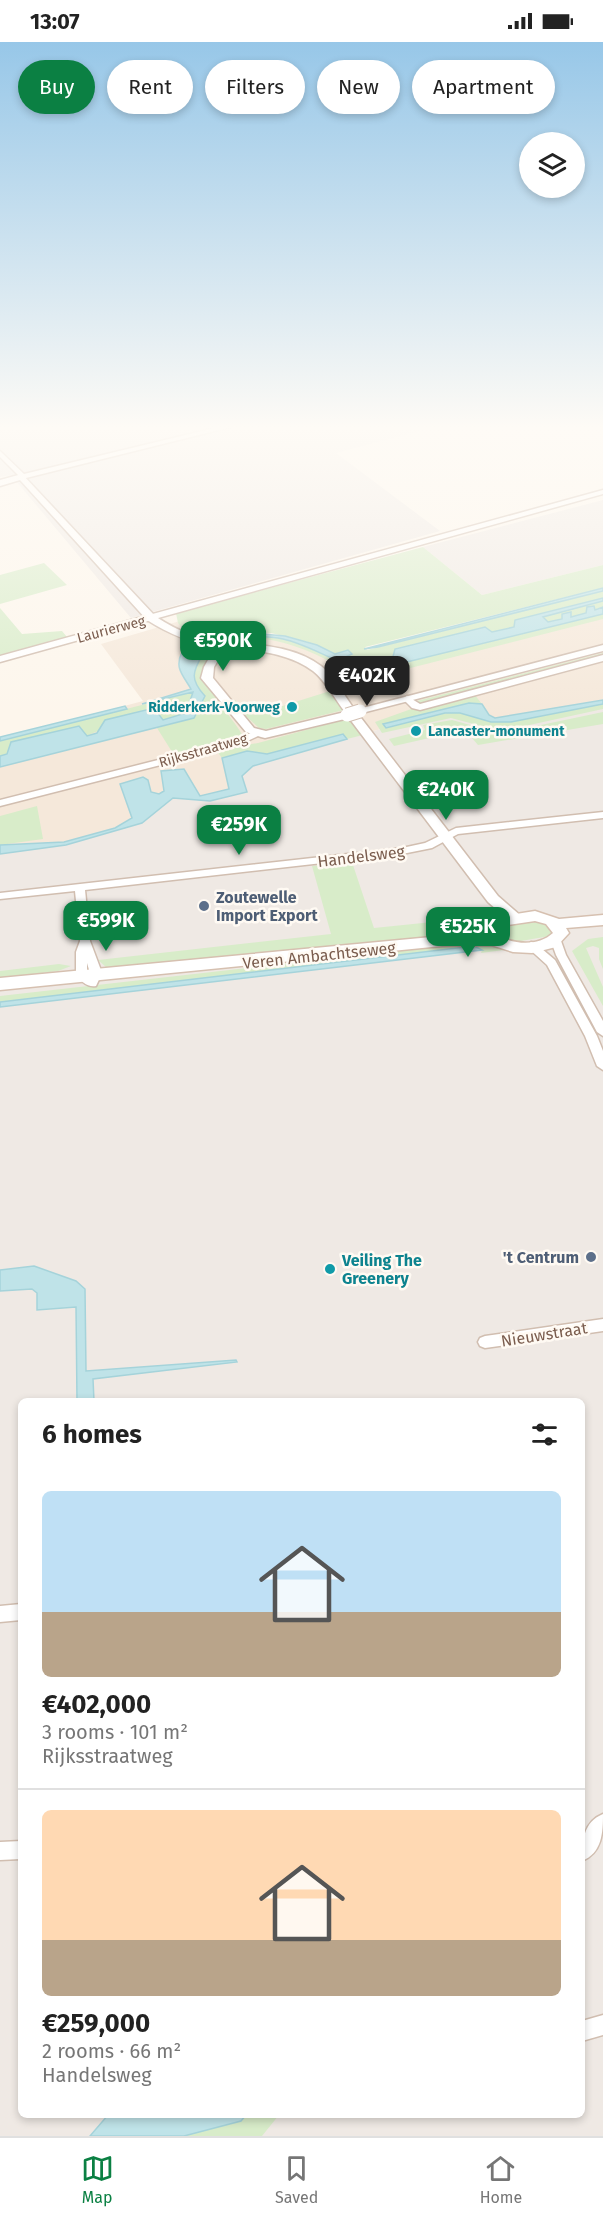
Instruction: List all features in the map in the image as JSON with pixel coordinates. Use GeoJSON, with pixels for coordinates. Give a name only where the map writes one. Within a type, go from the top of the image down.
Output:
{"type":"FeatureCollection","features":[{"type":"Feature","properties":{"kind":"main road"},"geometry":{"type":"LineString","coordinates":[[558,933],[543,917],[501,927],[510,947],[531,946],[558,933],[603,920]]}},
{"type":"Feature","properties":{"kind":"main road"},"geometry":{"type":"LineString","coordinates":[[558,933],[603,926]]}},
{"type":"Feature","properties":{"kind":"main road","name":"Veren Ambachtseweg"},"geometry":{"type":"LineString","coordinates":[[0,984],[90,977],[151,976],[196,968],[442,941],[501,927]]}},
{"type":"Feature","properties":{"kind":"main road","name":"Veren Ambachtseweg"},"geometry":{"type":"LineString","coordinates":[[0,994],[90,977]]}},
{"type":"Feature","properties":{"kind":"street"},"geometry":{"type":"LineString","coordinates":[[64,523],[152,618],[181,636],[274,649],[302,659],[318,669],[493,899],[501,927]]}},
{"type":"Feature","properties":{"kind":"street","name":"Laurierweg"},"geometry":{"type":"LineString","coordinates":[[0,659],[493,523]]}},
{"type":"Feature","properties":{"kind":"street"},"geometry":{"type":"LineString","coordinates":[[223,643],[210,667],[207,678],[255,734]]}},
{"type":"Feature","properties":{"kind":"street","name":"Rijksstraatweg"},"geometry":{"type":"LineString","coordinates":[[0,803],[236,743],[255,734],[265,735],[347,715],[603,648]]}},
{"type":"Feature","properties":{"kind":"street","name":"Rijksstraatweg"},"geometry":{"type":"LineString","coordinates":[[406,699],[420,707],[603,658]]}},
{"type":"Feature","properties":{"kind":"street","name":"Handelsweg"},"geometry":{"type":"LineString","coordinates":[[0,896],[402,851],[428,846],[456,831],[603,815]]}},
{"type":"Feature","properties":{"kind":"street"},"geometry":{"type":"LineString","coordinates":[[80,887],[85,940],[81,952],[90,977]]}},
{"type":"Feature","properties":{"kind":"street"},"geometry":{"type":"LineString","coordinates":[[558,933],[561,955],[603,1032]]}},
{"type":"Feature","properties":{"kind":"street"},"geometry":{"type":"LineString","coordinates":[[531,946],[551,963],[591,1036],[603,1066]]}},
{"type":"Feature","properties":{"kind":"street","name":"Nieuwstraat"},"geometry":{"type":"LineString","coordinates":[[485,1342],[603,1325]]}},
{"type":"Feature","properties":{"kind":"street"},"geometry":{"type":"LineString","coordinates":[[0,1614],[18,1612]]}},
{"type":"Feature","properties":{"kind":"street"},"geometry":{"type":"LineString","coordinates":[[585,1848],[603,1823]]}},
{"type":"Feature","properties":{"kind":"street"},"geometry":{"type":"LineString","coordinates":[[0,1851],[18,1850]]}},
{"type":"Feature","properties":{"kind":"street"},"geometry":{"type":"LineString","coordinates":[[585,2030],[603,2025]]}},
{"type":"Feature","properties":{"kind":"shaded area"},"geometry":{"type":"Polygon","coordinates":[[[51,523],[429,523],[440,531],[131,618],[51,523]]]}},
{"type":"Feature","properties":{"kind":"shaded area"},"geometry":{"type":"Polygon","coordinates":[[[516,523],[603,523],[603,565],[482,595],[423,547],[516,523]]]}},
{"type":"Feature","properties":{"kind":"shaded area"},"geometry":{"type":"Polygon","coordinates":[[[603,614],[603,702],[497,720],[474,706],[273,756],[238,789],[71,842],[0,852],[0,739],[143,701],[101,644],[197,616],[308,648],[357,674],[603,614]]]}},
{"type":"Feature","properties":{"kind":"shaded area"},"geometry":{"type":"Polygon","coordinates":[[[603,702],[603,2136],[0,2136],[0,852],[52,846],[129,825],[166,797],[209,798],[238,789],[237,766],[474,706],[497,720],[603,702]]]}},
{"type":"Feature","properties":{"kind":"green space"},"geometry":{"type":"Polygon","coordinates":[[[423,547],[482,595],[603,565],[603,588],[365,647],[367,650],[603,591],[603,598],[515,620],[514,627],[491,633],[485,627],[396,649],[392,660],[366,666],[339,657],[350,652],[348,650],[335,654],[308,642],[271,633],[196,630],[262,635],[283,639],[351,666],[374,670],[603,614],[603,619],[363,680],[320,656],[278,641],[244,636],[199,634],[191,632],[178,623],[176,613],[423,547]]]}},
{"type":"Feature","properties":{"kind":"green space"},"geometry":{"type":"Polygon","coordinates":[[[44,563],[67,585],[0,604],[0,575],[44,563]]]}},
{"type":"Feature","properties":{"kind":"green space"},"geometry":{"type":"Polygon","coordinates":[[[603,601],[603,607],[571,618],[571,613],[562,619],[548,622],[543,617],[603,601]]]}},
{"type":"Feature","properties":{"kind":"green space"},"geometry":{"type":"Polygon","coordinates":[[[0,608],[22,634],[62,631],[67,637],[0,656],[0,608]]]}},
{"type":"Feature","properties":{"kind":"green space"},"geometry":{"type":"Polygon","coordinates":[[[191,641],[214,647],[205,670],[205,682],[243,736],[226,743],[224,740],[219,742],[220,745],[174,755],[157,728],[194,718],[193,671],[203,654],[188,648],[191,641]]]}},
{"type":"Feature","properties":{"kind":"green space"},"geometry":{"type":"Polygon","coordinates":[[[603,653],[603,658],[421,705],[416,704],[417,701],[603,653]]]}},
{"type":"Feature","properties":{"kind":"green space"},"geometry":{"type":"Polygon","coordinates":[[[330,691],[344,710],[266,729],[259,728],[231,703],[235,700],[254,715],[330,691]]]}},
{"type":"Feature","properties":{"kind":"green space"},"geometry":{"type":"Polygon","coordinates":[[[193,692],[187,709],[174,717],[162,720],[153,708],[86,736],[81,728],[11,742],[7,754],[0,756],[0,741],[193,692]]]}},
{"type":"Feature","properties":{"kind":"green space"},"geometry":{"type":"Polygon","coordinates":[[[474,694],[482,704],[469,703],[383,725],[451,713],[465,713],[502,722],[603,704],[603,709],[511,729],[489,728],[451,718],[382,733],[375,722],[414,708],[474,694]]]}},
{"type":"Feature","properties":{"kind":"green space"},"geometry":{"type":"Polygon","coordinates":[[[603,712],[603,724],[478,745],[465,730],[394,746],[389,739],[425,730],[423,725],[452,720],[496,732],[517,730],[603,712]]]}},
{"type":"Feature","properties":{"kind":"green space"},"geometry":{"type":"Polygon","coordinates":[[[350,718],[363,735],[347,739],[343,734],[267,754],[250,751],[222,758],[216,750],[258,743],[350,718]]]}},
{"type":"Feature","properties":{"kind":"green space"},"geometry":{"type":"Polygon","coordinates":[[[37,806],[43,839],[0,845],[0,816],[37,806]]]}},
{"type":"Feature","properties":{"kind":"green space"},"geometry":{"type":"Polygon","coordinates":[[[352,862],[374,928],[491,916],[486,924],[477,929],[390,942],[107,968],[98,960],[331,934],[312,866],[352,862]]]}},
{"type":"Feature","properties":{"kind":"green space"},"geometry":{"type":"Polygon","coordinates":[[[539,922],[547,924],[552,931],[550,936],[515,942],[502,938],[499,933],[508,925],[539,922]]]}},
{"type":"Feature","properties":{"kind":"green space"},"geometry":{"type":"Polygon","coordinates":[[[603,937],[603,969],[599,959],[599,948],[593,946],[586,948],[603,987],[603,1006],[572,951],[588,939],[603,937]]]}},
{"type":"Feature","properties":{"kind":"green space"},"geometry":{"type":"Polygon","coordinates":[[[468,943],[485,944],[504,950],[481,953],[482,950],[474,946],[0,1002],[0,996],[468,943]]]}},
{"type":"Feature","properties":{"kind":"green space"},"geometry":{"type":"Polygon","coordinates":[[[59,964],[71,966],[58,971],[0,978],[0,971],[59,964]]]}},
{"type":"Feature","properties":{"kind":"green space"},"geometry":{"type":"Polygon","coordinates":[[[244,2118],[277,2118],[262,2136],[184,2136],[241,2121],[244,2118]]]}},
{"type":"Feature","properties":{"kind":"water"},"geometry":{"type":"Polygon","coordinates":[[[603,588],[603,591],[364,649],[603,588]]]}},
{"type":"Feature","properties":{"kind":"water"},"geometry":{"type":"Polygon","coordinates":[[[603,598],[603,601],[543,617],[548,622],[562,619],[562,614],[571,612],[571,617],[586,613],[587,607],[594,606],[595,610],[603,607],[603,614],[374,670],[351,666],[283,639],[213,634],[193,628],[285,636],[317,645],[335,654],[348,650],[352,654],[341,659],[366,666],[392,660],[395,649],[485,627],[492,632],[514,627],[515,620],[603,598]]]}},
{"type":"Feature","properties":{"kind":"water"},"geometry":{"type":"Polygon","coordinates":[[[191,648],[202,651],[203,654],[194,676],[205,696],[194,718],[0,767],[0,756],[7,754],[11,742],[79,726],[87,736],[97,733],[105,720],[154,708],[163,720],[186,713],[193,692],[142,704],[191,689],[180,671],[179,663],[182,652],[191,648]]]}},
{"type":"Feature","properties":{"kind":"water"},"geometry":{"type":"Polygon","coordinates":[[[603,700],[603,704],[511,722],[491,722],[460,713],[445,713],[386,728],[383,724],[469,703],[482,704],[489,715],[495,718],[603,700]]]}},
{"type":"Feature","properties":{"kind":"water"},"geometry":{"type":"Polygon","coordinates":[[[125,706],[127,709],[0,741],[0,737],[125,706]]]}},
{"type":"Feature","properties":{"kind":"water"},"geometry":{"type":"Polygon","coordinates":[[[343,734],[347,739],[253,766],[242,776],[247,792],[210,801],[173,798],[142,823],[66,845],[0,854],[0,845],[64,842],[115,828],[132,818],[120,784],[143,777],[148,780],[151,792],[159,794],[164,791],[161,771],[184,769],[200,796],[229,789],[222,758],[247,751],[267,754],[343,734]]]}},
{"type":"Feature","properties":{"kind":"water"},"geometry":{"type":"Polygon","coordinates":[[[474,946],[482,950],[0,1007],[0,1002],[474,946]]]}},
{"type":"Feature","properties":{"kind":"water"},"geometry":{"type":"Polygon","coordinates":[[[34,1266],[76,1281],[85,1289],[86,1371],[236,1360],[237,1362],[93,1379],[94,1398],[77,1398],[76,1307],[37,1310],[37,1293],[32,1289],[0,1291],[0,1270],[34,1266]]]}},
{"type":"Feature","properties":{"kind":"water"},"geometry":{"type":"Polygon","coordinates":[[[105,2118],[244,2118],[241,2121],[184,2136],[90,2136],[105,2118]]]}},
{"type":"Feature","properties":{"kind":"place","name":"Ridderkerk-Voorweg"},"geometry":{"type":"Point","coordinates":[292,707]}},
{"type":"Feature","properties":{"kind":"place","name":"Lancaster-monument"},"geometry":{"type":"Point","coordinates":[416,731]}},
{"type":"Feature","properties":{"kind":"place","name":"Zoutewelle Import Export"},"geometry":{"type":"Point","coordinates":[204,906]}},
{"type":"Feature","properties":{"kind":"place","name":"'t Centrum"},"geometry":{"type":"Point","coordinates":[591,1257]}},
{"type":"Feature","properties":{"kind":"place","name":"Veiling The Greenery"},"geometry":{"type":"Point","coordinates":[330,1269]}}]}
